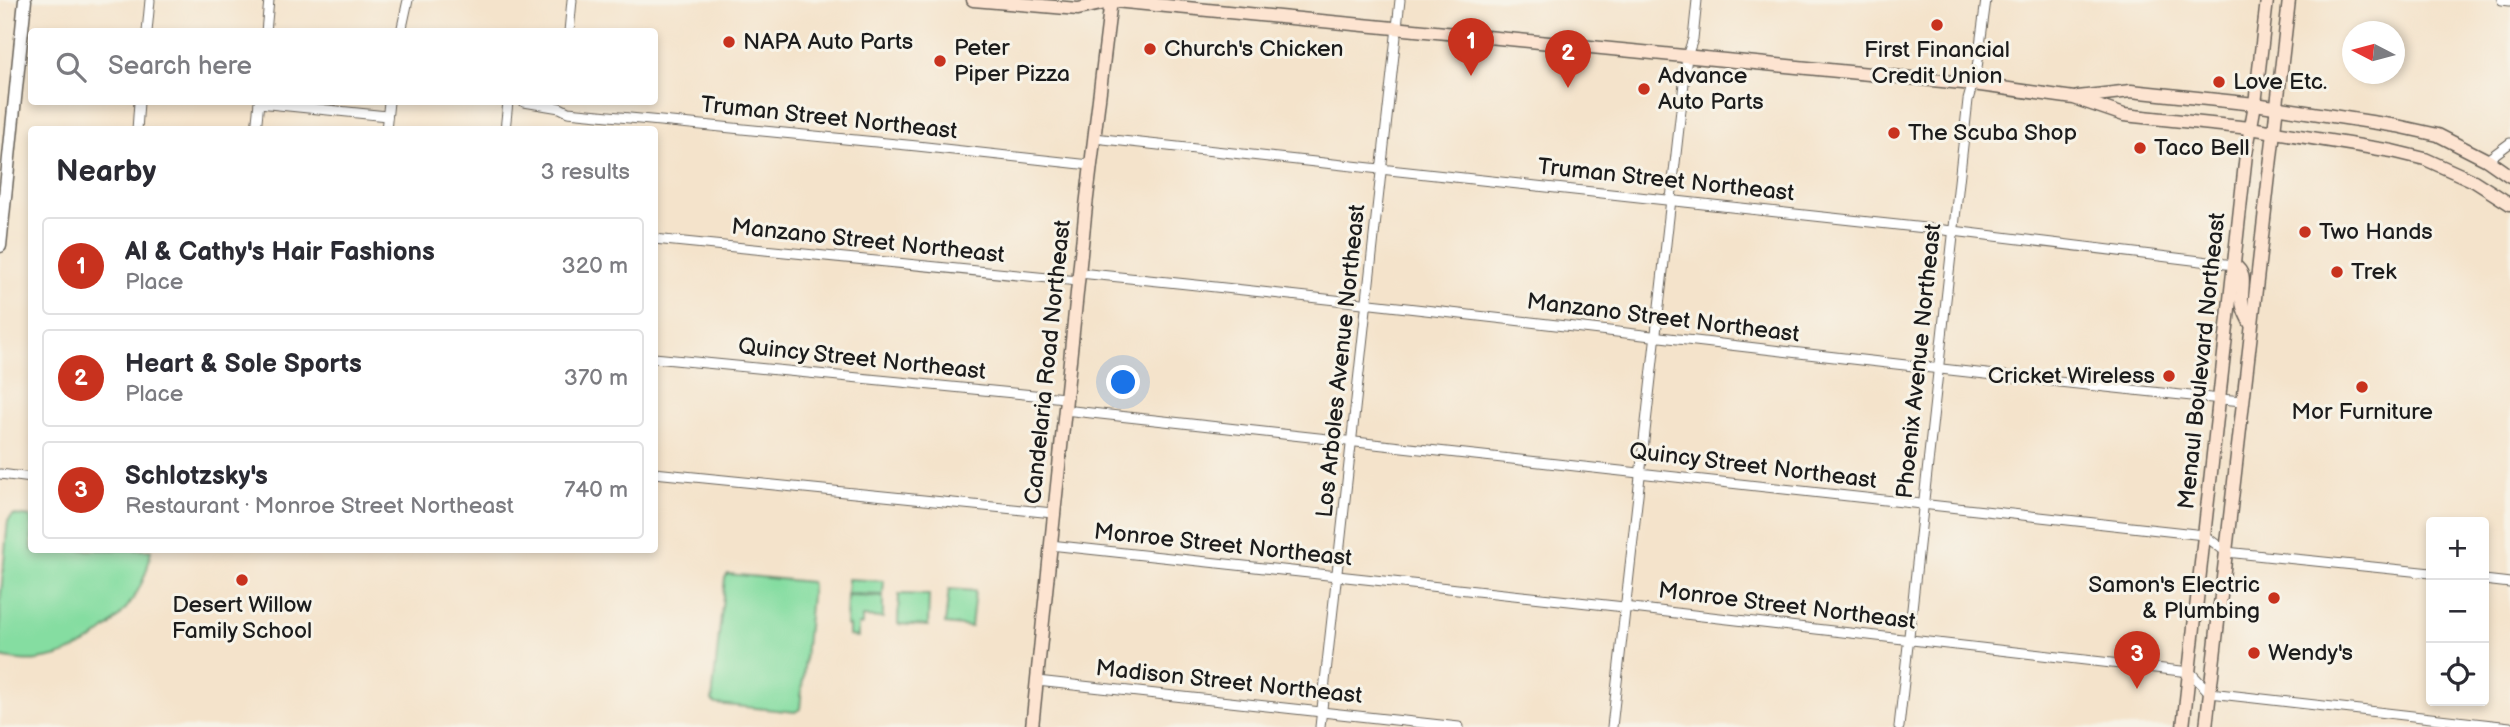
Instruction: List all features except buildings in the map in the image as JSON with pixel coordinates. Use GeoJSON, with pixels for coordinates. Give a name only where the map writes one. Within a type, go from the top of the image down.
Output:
{"type":"FeatureCollection","features":[{"type":"Feature","properties":{"kind":"main road"},"geometry":{"type":"LineString","coordinates":[[973,0],[1078,9],[1109,0],[1973,84],[2074,97],[2124,115],[2250,128],[2392,151],[2425,159],[2474,181],[2510,204]]}},
{"type":"Feature","properties":{"kind":"main road","name":"Candelaria Road Northeast"},"geometry":{"type":"LineString","coordinates":[[1032,727],[1064,404],[1109,0]]}},
{"type":"Feature","properties":{"kind":"main road","name":"Menaul Boulevard Northeast"},"geometry":{"type":"LineString","coordinates":[[2183,727],[2234,265],[2267,0]]}},
{"type":"Feature","properties":{"kind":"main road","name":"Menaul Boulevard Northeast"},"geometry":{"type":"LineString","coordinates":[[2206,727],[2287,0]]}},
{"type":"Feature","properties":{"kind":"main road"},"geometry":{"type":"LineString","coordinates":[[2074,97],[2131,91],[2255,104],[2397,126],[2438,135],[2487,160],[2510,176]]}},
{"type":"Feature","properties":{"kind":"main road"},"geometry":{"type":"LineString","coordinates":[[2234,265],[2240,268],[2243,279],[2242,304],[2250,323]]}},
{"type":"Feature","properties":{"kind":"street"},"geometry":{"type":"LineString","coordinates":[[0,246],[25,0]]}},
{"type":"Feature","properties":{"kind":"street"},"geometry":{"type":"LineString","coordinates":[[147,28],[150,0]]}},
{"type":"Feature","properties":{"kind":"street"},"geometry":{"type":"LineString","coordinates":[[266,28],[269,0]]}},
{"type":"Feature","properties":{"kind":"street"},"geometry":{"type":"LineString","coordinates":[[402,28],[408,0]]}},
{"type":"Feature","properties":{"kind":"street"},"geometry":{"type":"LineString","coordinates":[[569,28],[572,0]]}},
{"type":"Feature","properties":{"kind":"street","name":"Los Arboles Avenue Northeast"},"geometry":{"type":"LineString","coordinates":[[1320,727],[1400,0]]}},
{"type":"Feature","properties":{"kind":"street"},"geometry":{"type":"LineString","coordinates":[[1612,727],[1654,336],[1687,56],[1693,39],[1697,0]]}},
{"type":"Feature","properties":{"kind":"street","name":"Phoenix Avenue Northeast"},"geometry":{"type":"LineString","coordinates":[[1899,727],[1968,101],[1977,68],[1986,0]]}},
{"type":"Feature","properties":{"kind":"street"},"geometry":{"type":"LineString","coordinates":[[2502,0],[2510,1]]}},
{"type":"Feature","properties":{"kind":"street"},"geometry":{"type":"LineString","coordinates":[[137,126],[139,105]]}},
{"type":"Feature","properties":{"kind":"street"},"geometry":{"type":"LineString","coordinates":[[256,126],[259,105]]}},
{"type":"Feature","properties":{"kind":"street"},"geometry":{"type":"LineString","coordinates":[[286,105],[387,116]]}},
{"type":"Feature","properties":{"kind":"street"},"geometry":{"type":"LineString","coordinates":[[386,126],[389,105]]}},
{"type":"Feature","properties":{"kind":"street"},"geometry":{"type":"LineString","coordinates":[[505,126],[508,105]]}},
{"type":"Feature","properties":{"kind":"street","name":"Truman Street Northeast"},"geometry":{"type":"LineString","coordinates":[[561,105],[568,112],[1090,165]]}},
{"type":"Feature","properties":{"kind":"street","name":"Truman Street Northeast"},"geometry":{"type":"LineString","coordinates":[[1094,138],[1953,231],[2234,265]]}},
{"type":"Feature","properties":{"kind":"street"},"geometry":{"type":"LineString","coordinates":[[2487,160],[2510,143]]}},
{"type":"Feature","properties":{"kind":"street","name":"Manzano Street Northeast"},"geometry":{"type":"LineString","coordinates":[[658,239],[1366,304],[1938,370],[2242,401]]}},
{"type":"Feature","properties":{"kind":"street","name":"Quincy Street Northeast"},"geometry":{"type":"LineString","coordinates":[[658,358],[1064,404],[1352,440],[2204,535]]}},
{"type":"Feature","properties":{"kind":"street"},"geometry":{"type":"LineString","coordinates":[[658,473],[1053,513]]}},
{"type":"Feature","properties":{"kind":"street"},"geometry":{"type":"LineString","coordinates":[[0,474],[28,478]]}},
{"type":"Feature","properties":{"kind":"street"},"geometry":{"type":"LineString","coordinates":[[2204,535],[2226,552],[2426,572]]}},
{"type":"Feature","properties":{"kind":"street","name":"Monroe Street Northeast"},"geometry":{"type":"LineString","coordinates":[[1050,545],[1626,607],[2189,672]]}},
{"type":"Feature","properties":{"kind":"street"},"geometry":{"type":"LineString","coordinates":[[2489,580],[2510,583]]}},
{"type":"Feature","properties":{"kind":"street"},"geometry":{"type":"LineString","coordinates":[[2189,672],[2210,693],[2510,727]]}},
{"type":"Feature","properties":{"kind":"street","name":"Madison Street Northeast"},"geometry":{"type":"LineString","coordinates":[[1037,681],[1459,727]]}},
{"type":"Feature","properties":{"kind":"green space"},"geometry":{"type":"Polygon","coordinates":[[[13,515],[28,517],[28,553],[150,553],[138,590],[127,608],[96,637],[58,656],[38,660],[0,657],[0,603],[8,521],[13,515]]]}},
{"type":"Feature","properties":{"kind":"green space"},"geometry":{"type":"Polygon","coordinates":[[[728,574],[810,582],[812,585],[800,709],[795,712],[716,704],[712,701],[725,578],[728,574]]]}},
{"type":"Feature","properties":{"kind":"green space"},"geometry":{"type":"Polygon","coordinates":[[[848,579],[884,581],[883,595],[847,594],[848,579]]]}},
{"type":"Feature","properties":{"kind":"green space"},"geometry":{"type":"Polygon","coordinates":[[[949,589],[975,591],[971,627],[945,624],[949,589]]]}},
{"type":"Feature","properties":{"kind":"green space"},"geometry":{"type":"Polygon","coordinates":[[[899,594],[929,595],[928,626],[898,624],[899,594]]]}},
{"type":"Feature","properties":{"kind":"green space"},"geometry":{"type":"Polygon","coordinates":[[[847,596],[883,597],[883,618],[862,617],[862,625],[858,625],[858,637],[849,636],[849,626],[846,625],[847,596]]]}},
{"type":"Feature","properties":{"kind":"place","name":"First Financial Credit Union"},"geometry":{"type":"Point","coordinates":[1937,25]}},
{"type":"Feature","properties":{"kind":"place","name":"NAPA Auto Parts"},"geometry":{"type":"Point","coordinates":[729,42]}},
{"type":"Feature","properties":{"kind":"place","name":"Church's Chicken"},"geometry":{"type":"Point","coordinates":[1150,49]}},
{"type":"Feature","properties":{"kind":"place","name":"Peter Piper Pizza"},"geometry":{"type":"Point","coordinates":[940,61]}},
{"type":"Feature","properties":{"kind":"place","name":"Al & Cathy's Hair Fashions"},"geometry":{"type":"Point","coordinates":[1471,76]}},
{"type":"Feature","properties":{"kind":"place","name":"Love Etc."},"geometry":{"type":"Point","coordinates":[2219,82]}},
{"type":"Feature","properties":{"kind":"place","name":"Heart & Sole Sports"},"geometry":{"type":"Point","coordinates":[1568,88]}},
{"type":"Feature","properties":{"kind":"place","name":"Advance Auto Parts"},"geometry":{"type":"Point","coordinates":[1644,89]}},
{"type":"Feature","properties":{"kind":"place","name":"The Scuba Shop"},"geometry":{"type":"Point","coordinates":[1894,133]}},
{"type":"Feature","properties":{"kind":"place","name":"Taco Bell"},"geometry":{"type":"Point","coordinates":[2140,148]}},
{"type":"Feature","properties":{"kind":"place","name":"Two Hands"},"geometry":{"type":"Point","coordinates":[2305,232]}},
{"type":"Feature","properties":{"kind":"place","name":"Trek"},"geometry":{"type":"Point","coordinates":[2337,272]}},
{"type":"Feature","properties":{"kind":"place","name":"Cricket Wireless"},"geometry":{"type":"Point","coordinates":[2169,376]}},
{"type":"Feature","properties":{"kind":"place","name":"Mor Furniture"},"geometry":{"type":"Point","coordinates":[2362,387]}},
{"type":"Feature","properties":{"kind":"place","name":"Desert Willow Family School"},"geometry":{"type":"Point","coordinates":[242,580]}},
{"type":"Feature","properties":{"kind":"place","name":"Samon's Electric & Plumbing"},"geometry":{"type":"Point","coordinates":[2274,598]}},
{"type":"Feature","properties":{"kind":"place","name":"Wendy's"},"geometry":{"type":"Point","coordinates":[2254,653]}},
{"type":"Feature","properties":{"kind":"place","name":"Schlotzsky's"},"geometry":{"type":"Point","coordinates":[2137,689]}}]}
